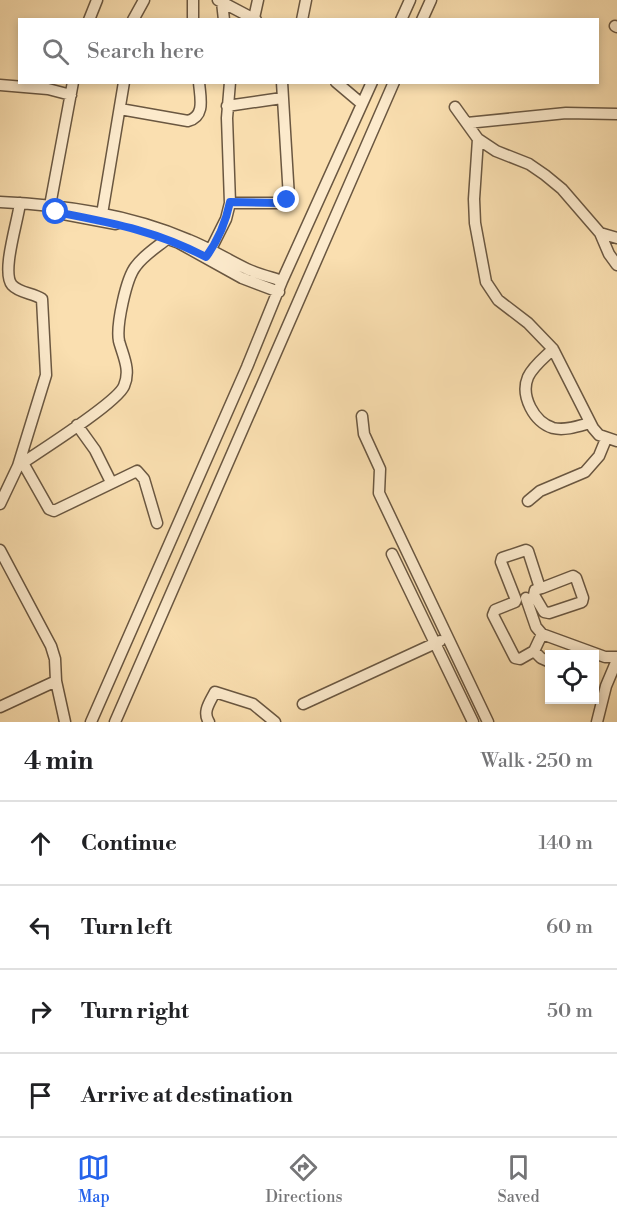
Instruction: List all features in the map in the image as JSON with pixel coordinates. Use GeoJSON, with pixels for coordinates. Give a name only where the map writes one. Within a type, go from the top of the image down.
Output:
{"type":"FeatureCollection","features":[{"type":"Feature","properties":{"kind":"street"},"geometry":{"type":"LineString","coordinates":[[90,18],[97,0]]}},
{"type":"Feature","properties":{"kind":"street"},"geometry":{"type":"LineString","coordinates":[[134,18],[144,0]]}},
{"type":"Feature","properties":{"kind":"street"},"geometry":{"type":"LineString","coordinates":[[193,0],[193,18]]}},
{"type":"Feature","properties":{"kind":"street"},"geometry":{"type":"LineString","coordinates":[[255,18],[258,0]]}},
{"type":"Feature","properties":{"kind":"street"},"geometry":{"type":"LineString","coordinates":[[302,18],[306,0]]}},
{"type":"Feature","properties":{"kind":"street"},"geometry":{"type":"LineString","coordinates":[[402,18],[410,0]]}},
{"type":"Feature","properties":{"kind":"street"},"geometry":{"type":"LineString","coordinates":[[423,18],[431,0]]}},
{"type":"Feature","properties":{"kind":"street"},"geometry":{"type":"LineString","coordinates":[[220,1],[253,18]]}},
{"type":"Feature","properties":{"kind":"street"},"geometry":{"type":"LineString","coordinates":[[220,1],[224,18]]}},
{"type":"Feature","properties":{"kind":"street"},"geometry":{"type":"LineString","coordinates":[[49,208],[73,84]]}},
{"type":"Feature","properties":{"kind":"street"},"geometry":{"type":"LineString","coordinates":[[101,217],[124,84]]}},
{"type":"Feature","properties":{"kind":"street"},"geometry":{"type":"LineString","coordinates":[[120,109],[188,122],[197,117],[200,111],[199,84]]}},
{"type":"Feature","properties":{"kind":"street"},"geometry":{"type":"LineString","coordinates":[[208,254],[226,219],[230,202],[227,106],[230,84]]}},
{"type":"Feature","properties":{"kind":"street"},"geometry":{"type":"LineString","coordinates":[[230,202],[281,203],[289,198],[282,84]]}},
{"type":"Feature","properties":{"kind":"street"},"geometry":{"type":"LineString","coordinates":[[338,84],[362,104]]}},
{"type":"Feature","properties":{"kind":"street"},"geometry":{"type":"LineString","coordinates":[[91,722],[280,287],[371,84]]}},
{"type":"Feature","properties":{"kind":"street"},"geometry":{"type":"LineString","coordinates":[[114,722],[393,84]]}},
{"type":"Feature","properties":{"kind":"street"},"geometry":{"type":"LineString","coordinates":[[0,85],[48,89],[70,95]]}},
{"type":"Feature","properties":{"kind":"street"},"geometry":{"type":"LineString","coordinates":[[227,106],[282,98]]}},
{"type":"Feature","properties":{"kind":"street"},"geometry":{"type":"LineString","coordinates":[[455,107],[478,138],[496,151],[529,164],[545,175],[576,204],[600,233],[609,254],[617,265]]}},
{"type":"Feature","properties":{"kind":"street"},"geometry":{"type":"LineString","coordinates":[[467,123],[566,113],[617,114]]}},
{"type":"Feature","properties":{"kind":"street"},"geometry":{"type":"LineString","coordinates":[[478,138],[474,199],[475,223],[486,282],[498,300],[528,323],[553,349],[590,423],[599,435],[611,440],[585,472],[540,491],[528,501]]}},
{"type":"Feature","properties":{"kind":"street"},"geometry":{"type":"LineString","coordinates":[[0,202],[20,207]]}},
{"type":"Feature","properties":{"kind":"street"},"geometry":{"type":"LineString","coordinates":[[0,504],[20,464],[46,375],[47,362],[42,299],[15,288],[9,279],[8,266],[20,207]]}},
{"type":"Feature","properties":{"kind":"street"},"geometry":{"type":"LineString","coordinates":[[0,209],[49,208],[154,227],[189,239],[208,254]]}},
{"type":"Feature","properties":{"kind":"street"},"geometry":{"type":"LineString","coordinates":[[101,217],[208,254],[244,273],[280,287]]}},
{"type":"Feature","properties":{"kind":"street"},"geometry":{"type":"LineString","coordinates":[[600,233],[617,238]]}},
{"type":"Feature","properties":{"kind":"street"},"geometry":{"type":"LineString","coordinates":[[20,464],[105,405],[124,386],[127,367],[119,332],[129,281],[136,266],[167,239]]}},
{"type":"Feature","properties":{"kind":"street"},"geometry":{"type":"LineString","coordinates":[[553,349],[527,378],[527,399],[531,409],[543,424],[554,428],[590,423]]}},
{"type":"Feature","properties":{"kind":"street"},"geometry":{"type":"LineString","coordinates":[[362,416],[364,434],[380,469],[379,493],[488,722]]}},
{"type":"Feature","properties":{"kind":"street"},"geometry":{"type":"LineString","coordinates":[[77,425],[95,450],[111,482]]}},
{"type":"Feature","properties":{"kind":"street"},"geometry":{"type":"LineString","coordinates":[[20,464],[51,511],[57,511],[133,472],[140,472],[158,523]]}},
{"type":"Feature","properties":{"kind":"street"},"geometry":{"type":"LineString","coordinates":[[0,550],[51,646],[65,722]]}},
{"type":"Feature","properties":{"kind":"street"},"geometry":{"type":"LineString","coordinates":[[392,554],[473,722]]}},
{"type":"Feature","properties":{"kind":"street"},"geometry":{"type":"LineString","coordinates":[[542,634],[534,651],[515,658],[493,615],[495,610],[530,595],[536,627],[542,634],[578,650]]}},
{"type":"Feature","properties":{"kind":"street"},"geometry":{"type":"LineString","coordinates":[[303,704],[435,644],[447,635]]}},
{"type":"Feature","properties":{"kind":"street"},"geometry":{"type":"LineString","coordinates":[[534,651],[545,660]]}},
{"type":"Feature","properties":{"kind":"street"},"geometry":{"type":"LineString","coordinates":[[597,722],[606,686],[617,659],[599,656]]}},
{"type":"Feature","properties":{"kind":"street"},"geometry":{"type":"LineString","coordinates":[[0,707],[56,681]]}},
{"type":"Feature","properties":{"kind":"street"},"geometry":{"type":"LineString","coordinates":[[208,722],[205,710],[215,692],[253,704],[275,722]]}},
{"type":"Feature","properties":{"kind":"route"},"geometry":{"type":"LineString","coordinates":[[56,212],[144,230],[179,243],[206,257],[226,219],[230,202],[281,203],[287,200]]}}]}
